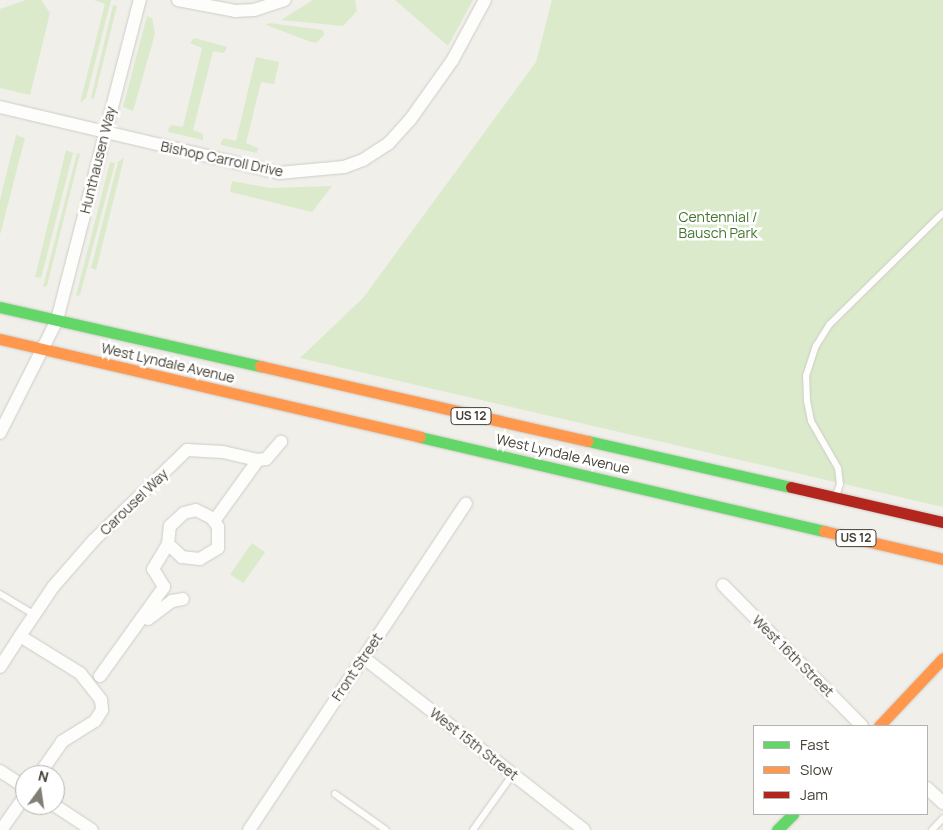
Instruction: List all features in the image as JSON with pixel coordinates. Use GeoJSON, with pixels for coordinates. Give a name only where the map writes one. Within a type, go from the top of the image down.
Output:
{"type":"FeatureCollection","features":[{"type":"Feature","properties":{"kind":"main road","name":"West Lyndale Avenue"},"geometry":{"type":"LineString","coordinates":[[0,307],[836,496],[943,522]]}},
{"type":"Feature","properties":{"kind":"main road","name":"West Lyndale Avenue"},"geometry":{"type":"LineString","coordinates":[[0,339],[943,559]]}},
{"type":"Feature","properties":{"kind":"main road"},"geometry":{"type":"LineString","coordinates":[[880,725],[943,658]]}},
{"type":"Feature","properties":{"kind":"main road"},"geometry":{"type":"LineString","coordinates":[[777,830],[792,815]]}},
{"type":"Feature","properties":{"kind":"street","name":"Hunthausen Way"},"geometry":{"type":"LineString","coordinates":[[0,433],[57,320],[104,132],[140,0]]}},
{"type":"Feature","properties":{"kind":"street"},"geometry":{"type":"LineString","coordinates":[[178,0],[235,11],[254,10],[284,0]]}},
{"type":"Feature","properties":{"kind":"street","name":"Bishop Carroll Drive"},"geometry":{"type":"LineString","coordinates":[[0,107],[279,173],[344,167],[363,160],[389,143],[410,120],[452,61],[485,0]]}},
{"type":"Feature","properties":{"kind":"street"},"geometry":{"type":"LineString","coordinates":[[214,521],[258,460],[266,459],[281,442]]}},
{"type":"Feature","properties":{"kind":"street","name":"Carousel Way"},"geometry":{"type":"LineString","coordinates":[[0,667],[33,614],[94,540],[187,450],[223,452],[258,460]]}},
{"type":"Feature","properties":{"kind":"street","name":"Front Street"},"geometry":{"type":"LineString","coordinates":[[249,830],[466,503]]}},
{"type":"Feature","properties":{"kind":"street"},"geometry":{"type":"LineString","coordinates":[[135,627],[172,601],[183,599],[164,587],[154,569],[168,544],[170,526],[184,513],[196,510],[214,521],[220,540],[218,548],[209,556],[192,560],[182,557],[168,544]]}},
{"type":"Feature","properties":{"kind":"street","name":"West 16th Street"},"geometry":{"type":"LineString","coordinates":[[723,586],[861,725]]}},
{"type":"Feature","properties":{"kind":"street"},"geometry":{"type":"LineString","coordinates":[[100,676],[164,587]]}},
{"type":"Feature","properties":{"kind":"street"},"geometry":{"type":"LineString","coordinates":[[20,636],[80,674],[101,700],[102,710],[95,721],[62,742],[46,765]]}},
{"type":"Feature","properties":{"kind":"street","name":"West 15th Street"},"geometry":{"type":"LineString","coordinates":[[364,658],[584,830]]}},
{"type":"Feature","properties":{"kind":"street"},"geometry":{"type":"LineString","coordinates":[[0,771],[15,781]]}},
{"type":"Feature","properties":{"kind":"street"},"geometry":{"type":"LineString","coordinates":[[928,789],[943,803]]}},
{"type":"Feature","properties":{"kind":"street"},"geometry":{"type":"LineString","coordinates":[[1,830],[15,810]]}},
{"type":"Feature","properties":{"kind":"street"},"geometry":{"type":"LineString","coordinates":[[65,812],[92,830]]}},
{"type":"Feature","properties":{"kind":"lane"},"geometry":{"type":"LineString","coordinates":[[836,496],[840,484],[838,468],[812,421],[808,401],[806,376],[816,346],[830,324],[943,213]]}},
{"type":"Feature","properties":{"kind":"lane"},"geometry":{"type":"LineString","coordinates":[[0,594],[33,614]]}},
{"type":"Feature","properties":{"kind":"lane"},"geometry":{"type":"LineString","coordinates":[[473,830],[513,774]]}},
{"type":"Feature","properties":{"kind":"lane"},"geometry":{"type":"LineString","coordinates":[[335,794],[386,830]]}},
{"type":"Feature","properties":{"kind":"lane"},"geometry":{"type":"LineString","coordinates":[[932,830],[943,818]]}},
{"type":"Feature","properties":{"kind":"green space"},"geometry":{"type":"Polygon","coordinates":[[[26,0],[41,0],[50,13],[30,95],[0,88],[0,9],[26,0]]]}},
{"type":"Feature","properties":{"kind":"green space"},"geometry":{"type":"Polygon","coordinates":[[[94,0],[111,0],[86,98],[80,103],[105,4],[94,0]]]}},
{"type":"Feature","properties":{"kind":"green space"},"geometry":{"type":"Polygon","coordinates":[[[313,0],[355,0],[357,11],[343,26],[281,20],[313,0]]]}},
{"type":"Feature","properties":{"kind":"green space"},"geometry":{"type":"Polygon","coordinates":[[[395,0],[473,0],[448,46],[395,0]]]}},
{"type":"Feature","properties":{"kind":"green space","name":"Centennial / Bausch Park"},"geometry":{"type":"Polygon","coordinates":[[[552,0],[943,0],[943,507],[300,358],[363,298],[536,62],[552,0]]]}},
{"type":"Feature","properties":{"kind":"green space"},"geometry":{"type":"Polygon","coordinates":[[[113,5],[117,6],[94,99],[91,98],[113,5]]]}},
{"type":"Feature","properties":{"kind":"green space"},"geometry":{"type":"Polygon","coordinates":[[[147,16],[152,18],[155,34],[133,111],[123,107],[147,16]]]}},
{"type":"Feature","properties":{"kind":"green space"},"geometry":{"type":"Polygon","coordinates":[[[269,23],[323,30],[324,35],[316,43],[311,42],[266,25],[269,23]]]}},
{"type":"Feature","properties":{"kind":"green space"},"geometry":{"type":"Polygon","coordinates":[[[194,38],[227,47],[224,53],[213,51],[193,130],[203,134],[203,140],[169,132],[168,129],[172,125],[183,127],[202,48],[190,43],[194,38]]]}},
{"type":"Feature","properties":{"kind":"green space"},"geometry":{"type":"Polygon","coordinates":[[[256,57],[279,62],[274,84],[261,82],[246,143],[258,148],[257,153],[221,145],[224,138],[236,141],[256,57]]]}},
{"type":"Feature","properties":{"kind":"green space"},"geometry":{"type":"Polygon","coordinates":[[[16,135],[25,138],[0,235],[0,200],[16,135]]]}},
{"type":"Feature","properties":{"kind":"green space"},"geometry":{"type":"Polygon","coordinates":[[[66,150],[73,153],[41,278],[35,277],[66,150]]]}},
{"type":"Feature","properties":{"kind":"green space"},"geometry":{"type":"Polygon","coordinates":[[[77,153],[80,154],[47,286],[43,287],[77,153]]]}},
{"type":"Feature","properties":{"kind":"green space"},"geometry":{"type":"Polygon","coordinates":[[[124,158],[96,270],[91,268],[118,162],[124,158]]]}},
{"type":"Feature","properties":{"kind":"green space"},"geometry":{"type":"Polygon","coordinates":[[[110,162],[115,163],[80,295],[76,296],[110,162]]]}},
{"type":"Feature","properties":{"kind":"green space"},"geometry":{"type":"Polygon","coordinates":[[[232,181],[270,188],[332,186],[312,212],[230,192],[232,181]]]}},
{"type":"Feature","properties":{"kind":"green space"},"geometry":{"type":"Polygon","coordinates":[[[252,543],[265,552],[243,583],[230,574],[252,543]]]}},
{"type":"Feature","properties":{"kind":"traffic: fast"},"geometry":{"type":"LineString","coordinates":[[0,307],[260,366]]}},
{"type":"Feature","properties":{"kind":"traffic: fast"},"geometry":{"type":"LineString","coordinates":[[420,437],[824,531]]}},
{"type":"Feature","properties":{"kind":"traffic: fast"},"geometry":{"type":"LineString","coordinates":[[588,441],[791,487]]}},
{"type":"Feature","properties":{"kind":"traffic: fast"},"geometry":{"type":"LineString","coordinates":[[777,830],[792,815]]}},
{"type":"Feature","properties":{"kind":"traffic: slow"},"geometry":{"type":"LineString","coordinates":[[0,339],[420,437]]}},
{"type":"Feature","properties":{"kind":"traffic: slow"},"geometry":{"type":"LineString","coordinates":[[260,366],[588,441]]}},
{"type":"Feature","properties":{"kind":"traffic: slow"},"geometry":{"type":"LineString","coordinates":[[824,531],[943,559]]}},
{"type":"Feature","properties":{"kind":"traffic: slow"},"geometry":{"type":"LineString","coordinates":[[880,725],[943,658]]}},
{"type":"Feature","properties":{"kind":"traffic: jam"},"geometry":{"type":"LineString","coordinates":[[791,487],[943,522]]}}]}
